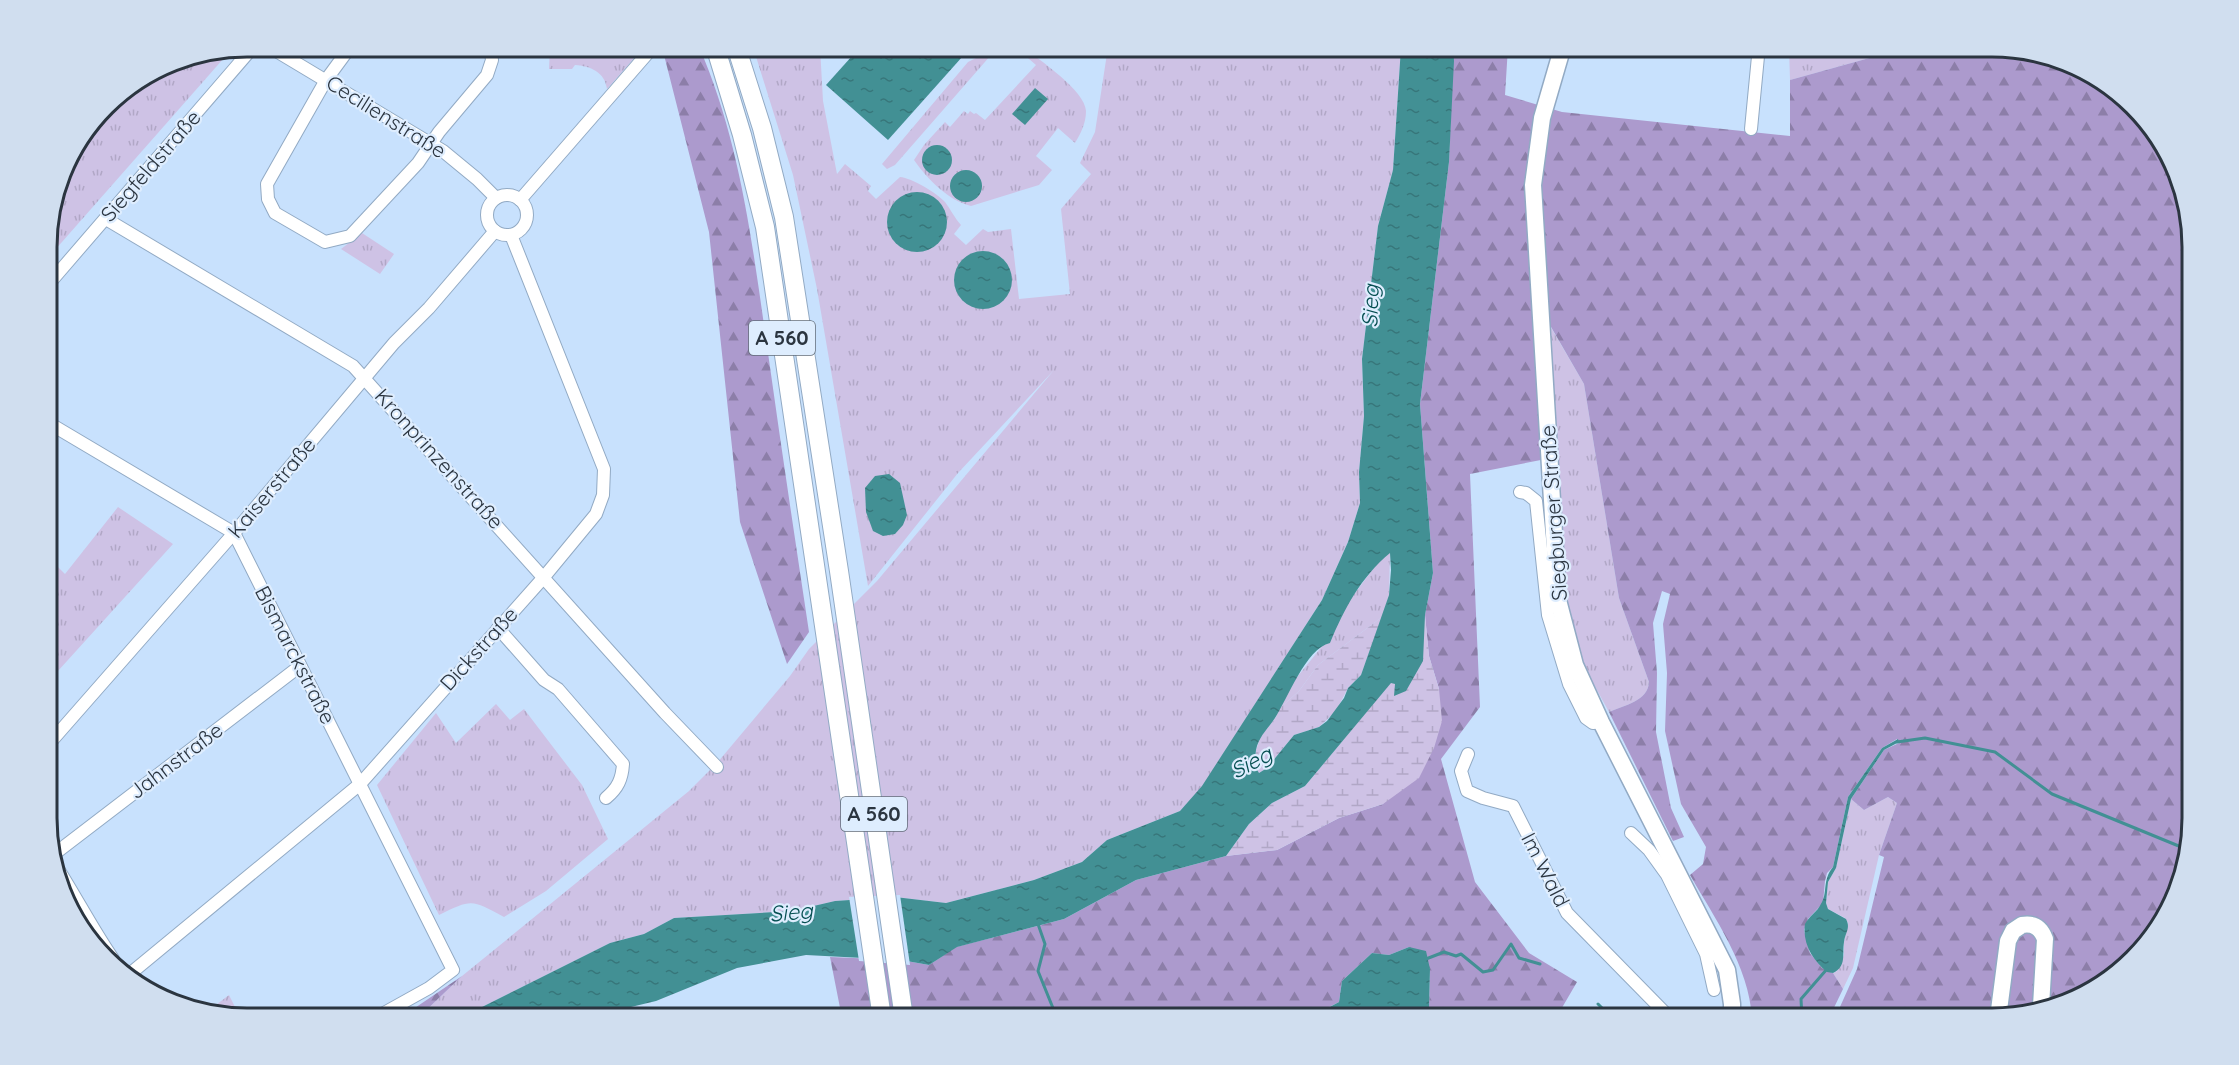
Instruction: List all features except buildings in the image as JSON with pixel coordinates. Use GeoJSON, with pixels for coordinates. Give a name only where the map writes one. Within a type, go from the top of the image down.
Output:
{"type":"FeatureCollection","features":[{"type":"Feature","properties":{"kind":"highway","name":"A 560"},"geometry":{"type":"LineString","coordinates":[[718,57],[742,135],[765,227],[881,1008]]}},
{"type":"Feature","properties":{"kind":"highway","name":"A 560"},"geometry":{"type":"LineString","coordinates":[[739,57],[762,128],[784,217],[903,1008]]}},
{"type":"Feature","properties":{"kind":"main road","name":"Siegburger Straße"},"geometry":{"type":"LineString","coordinates":[[1560,57],[1542,118],[1533,185],[1558,600],[1575,665],[1601,722],[1670,869],[1727,970],[1732,1008]]}},
{"type":"Feature","properties":{"kind":"main road"},"geometry":{"type":"LineString","coordinates":[[1999,1008],[2007,941],[2013,931],[2022,925],[2035,926],[2045,939],[2041,1001]]}},
{"type":"Feature","properties":{"kind":"street","name":"Siegfeldstraße"},"geometry":{"type":"LineString","coordinates":[[57,275],[245,57]]}},
{"type":"Feature","properties":{"kind":"street","name":"Cecilienstraße"},"geometry":{"type":"LineString","coordinates":[[287,57],[432,144],[462,166],[496,198]]}},
{"type":"Feature","properties":{"kind":"street"},"geometry":{"type":"LineString","coordinates":[[343,57],[326,80],[267,184],[268,199],[275,213],[326,242],[350,236],[418,163],[487,75],[492,57]]}},
{"type":"Feature","properties":{"kind":"street"},"geometry":{"type":"LineString","coordinates":[[520,200],[644,57]]}},
{"type":"Feature","properties":{"kind":"street"},"geometry":{"type":"LineString","coordinates":[[1751,129],[1758,57]]}},
{"type":"Feature","properties":{"kind":"street"},"geometry":{"type":"LineString","coordinates":[[511,195],[520,200],[526,209],[527,220],[521,230],[511,235],[495,231],[488,221],[487,214],[488,208],[496,198],[511,195]]}},
{"type":"Feature","properties":{"kind":"street","name":"Kronprinzenstraße"},"geometry":{"type":"LineString","coordinates":[[106,219],[353,366],[665,713],[717,767]]}},
{"type":"Feature","properties":{"kind":"street","name":"Kaiserstraße"},"geometry":{"type":"LineString","coordinates":[[57,735],[234,533],[394,343],[429,308],[495,231]]}},
{"type":"Feature","properties":{"kind":"street","name":"Dickstraße"},"geometry":{"type":"LineString","coordinates":[[134,971],[360,784],[544,577],[596,514],[603,495],[604,469],[511,235]]}},
{"type":"Feature","properties":{"kind":"street"},"geometry":{"type":"LineString","coordinates":[[57,428],[234,533]]}},
{"type":"Feature","properties":{"kind":"street"},"geometry":{"type":"LineString","coordinates":[[1520,492],[1526,493],[1536,501],[1548,615],[1569,684],[1586,718],[1593,723],[1601,722]]}},
{"type":"Feature","properties":{"kind":"street","name":"Bismarckstraße"},"geometry":{"type":"LineString","coordinates":[[234,533],[453,970],[429,988],[393,1008]]}},
{"type":"Feature","properties":{"kind":"street"},"geometry":{"type":"LineString","coordinates":[[498,628],[544,680],[558,689],[623,764],[622,778],[615,791],[606,798]]}},
{"type":"Feature","properties":{"kind":"street","name":"Jahnstraße"},"geometry":{"type":"LineString","coordinates":[[60,850],[300,666]]}},
{"type":"Feature","properties":{"kind":"street","name":"Im Wald"},"geometry":{"type":"LineString","coordinates":[[1468,754],[1461,771],[1467,791],[1482,798],[1513,806],[1567,913],[1660,1008]]}},
{"type":"Feature","properties":{"kind":"street"},"geometry":{"type":"LineString","coordinates":[[1631,833],[1670,869],[1706,954],[1713,990]]}},
{"type":"Feature","properties":{"kind":"street"},"geometry":{"type":"LineString","coordinates":[[70,888],[87,915],[92,929]]}},
{"type":"Feature","properties":{"kind":"green space"},"geometry":{"type":"Polygon","coordinates":[[[550,57],[635,57],[607,89],[600,74],[586,67],[575,65],[572,69],[549,69],[550,57]]]}},
{"type":"Feature","properties":{"kind":"green space"},"geometry":{"type":"Polygon","coordinates":[[[665,57],[703,57],[725,120],[744,197],[809,632],[787,664],[740,522],[709,232],[665,57]]]}},
{"type":"Feature","properties":{"kind":"green space"},"geometry":{"type":"Polygon","coordinates":[[[756,57],[821,57],[823,101],[837,174],[845,164],[871,186],[868,191],[876,199],[900,177],[924,186],[947,205],[961,225],[954,234],[966,245],[983,229],[988,232],[1011,229],[1019,299],[1070,294],[1061,209],[1091,174],[1080,163],[1095,132],[1106,57],[1400,57],[1393,170],[1378,226],[1362,359],[1364,416],[1359,472],[1360,503],[1348,542],[1322,600],[1202,787],[1180,811],[1107,840],[1082,862],[1034,880],[946,903],[895,897],[835,901],[792,911],[674,918],[644,934],[610,943],[480,1008],[428,1008],[462,976],[689,791],[717,763],[790,676],[809,649],[877,581],[1054,370],[958,473],[868,586],[817,289],[793,175],[756,57]]]}},
{"type":"Feature","properties":{"kind":"green space"},"geometry":{"type":"Polygon","coordinates":[[[978,57],[989,57],[895,165],[887,169],[882,164],[968,62],[978,57]]]}},
{"type":"Feature","properties":{"kind":"green space"},"geometry":{"type":"Polygon","coordinates":[[[1027,57],[1036,57],[1060,76],[1084,103],[1086,111],[1084,124],[1075,143],[1058,128],[1036,156],[1052,170],[1039,185],[971,206],[947,194],[925,174],[914,160],[924,145],[945,122],[950,127],[964,111],[968,114],[970,111],[976,113],[985,120],[1036,65],[1027,57]]]}},
{"type":"Feature","properties":{"kind":"green space"},"geometry":{"type":"Polygon","coordinates":[[[1453,57],[1507,57],[1505,95],[1562,112],[1790,136],[1790,80],[1873,57],[2017,59],[2053,67],[2087,82],[2108,96],[2143,131],[2168,174],[2176,198],[2182,247],[2182,830],[2168,891],[2143,934],[2108,969],[2087,983],[2053,998],[2029,1004],[2004,1008],[1839,1008],[1857,969],[1884,857],[1879,855],[1897,803],[1888,797],[1864,810],[1851,799],[1884,750],[1899,743],[1897,739],[1882,748],[1848,797],[1833,867],[1827,873],[1825,881],[1823,903],[1808,919],[1804,930],[1810,953],[1822,968],[1833,973],[1843,989],[1834,1008],[1751,1008],[1745,980],[1738,962],[1690,875],[1703,864],[1706,847],[1681,804],[1665,731],[1667,673],[1663,624],[1670,594],[1662,591],[1653,623],[1657,673],[1656,732],[1671,808],[1684,837],[1673,841],[1609,712],[1640,698],[1645,694],[1649,682],[1619,598],[1584,384],[1547,320],[1546,459],[1470,474],[1480,707],[1441,759],[1475,882],[1529,953],[1577,982],[1562,1008],[1429,1008],[1430,969],[1409,947],[1389,955],[1372,953],[1342,981],[1339,1002],[1327,1008],[840,1008],[830,957],[901,960],[929,965],[956,947],[1064,919],[1136,880],[1226,856],[1277,850],[1339,818],[1383,804],[1439,689],[1429,656],[1425,615],[1433,573],[1420,404],[1449,162],[1453,57]]]}},
{"type":"Feature","properties":{"kind":"green space"},"geometry":{"type":"Polygon","coordinates":[[[1789,57],[1873,57],[1790,80],[1789,57]]]}},
{"type":"Feature","properties":{"kind":"green space"},"geometry":{"type":"Polygon","coordinates":[[[223,59],[57,248],[63,198],[71,174],[96,131],[122,104],[163,77],[198,63],[223,59]]]}},
{"type":"Feature","properties":{"kind":"green space"},"geometry":{"type":"Polygon","coordinates":[[[362,233],[394,254],[380,274],[341,249],[362,233]]]}},
{"type":"Feature","properties":{"kind":"green space"},"geometry":{"type":"Polygon","coordinates":[[[1546,319],[1584,384],[1619,598],[1649,682],[1645,694],[1640,698],[1609,712],[1553,610],[1546,319]]]}},
{"type":"Feature","properties":{"kind":"green space"},"geometry":{"type":"Polygon","coordinates":[[[118,507],[173,544],[57,672],[57,566],[65,574],[118,507]]]}},
{"type":"Feature","properties":{"kind":"green space"},"geometry":{"type":"Polygon","coordinates":[[[1390,552],[1389,595],[1382,617],[1318,665],[1299,691],[1279,709],[1293,682],[1324,644],[1349,601],[1376,565],[1390,552]]]}},
{"type":"Feature","properties":{"kind":"green space"},"geometry":{"type":"Polygon","coordinates":[[[1425,615],[1429,656],[1439,689],[1442,721],[1434,748],[1419,778],[1383,804],[1339,818],[1277,850],[1226,856],[1249,824],[1272,803],[1305,786],[1391,682],[1395,684],[1425,615]]]}},
{"type":"Feature","properties":{"kind":"green space"},"geometry":{"type":"Polygon","coordinates":[[[1382,617],[1361,675],[1348,688],[1336,711],[1319,727],[1294,735],[1267,768],[1259,773],[1256,770],[1256,750],[1261,736],[1276,717],[1279,709],[1299,691],[1318,665],[1382,617]]]}},
{"type":"Feature","properties":{"kind":"green space"},"geometry":{"type":"Polygon","coordinates":[[[496,704],[510,720],[524,709],[582,785],[608,839],[546,891],[504,917],[472,903],[439,915],[377,785],[436,713],[456,743],[496,704]]]}},
{"type":"Feature","properties":{"kind":"green space"},"geometry":{"type":"Polygon","coordinates":[[[1888,797],[1897,803],[1879,855],[1853,968],[1843,989],[1833,973],[1837,971],[1844,955],[1848,923],[1845,918],[1828,909],[1826,903],[1828,882],[1836,868],[1851,799],[1864,810],[1888,797]]]}},
{"type":"Feature","properties":{"kind":"green space"},"geometry":{"type":"Polygon","coordinates":[[[462,976],[428,1008],[415,1008],[462,976]]]}},
{"type":"Feature","properties":{"kind":"green space"},"geometry":{"type":"Polygon","coordinates":[[[229,995],[236,1008],[235,1008],[216,1005],[229,995]]]}},
{"type":"Feature","properties":{"kind":"water"},"geometry":{"type":"Polygon","coordinates":[[[851,57],[962,57],[888,140],[826,85],[851,57]]]}},
{"type":"Feature","properties":{"kind":"water","name":"Sieg"},"geometry":{"type":"Polygon","coordinates":[[[1400,57],[1454,57],[1449,162],[1420,404],[1433,573],[1425,615],[1423,661],[1406,691],[1394,696],[1395,684],[1391,683],[1305,786],[1272,803],[1249,824],[1226,856],[1136,880],[1064,919],[957,947],[929,965],[901,960],[806,955],[737,968],[656,1001],[627,1008],[480,1008],[610,943],[644,934],[674,918],[792,911],[835,901],[895,897],[946,903],[1034,880],[1082,862],[1107,840],[1180,811],[1202,786],[1322,600],[1348,542],[1360,503],[1359,472],[1364,416],[1362,359],[1378,226],[1393,170],[1400,57]],[[1390,553],[1370,572],[1354,594],[1330,643],[1321,647],[1305,664],[1275,718],[1259,741],[1255,759],[1259,773],[1267,768],[1294,735],[1319,727],[1327,721],[1344,698],[1348,688],[1361,675],[1389,595],[1390,553]]]}},
{"type":"Feature","properties":{"kind":"water"},"geometry":{"type":"Polygon","coordinates":[[[1035,88],[1048,99],[1025,125],[1012,114],[1035,88]]]}},
{"type":"Feature","properties":{"kind":"water"},"geometry":{"type":"Polygon","coordinates":[[[937,145],[948,149],[952,160],[948,171],[937,175],[926,171],[922,160],[926,149],[937,145]]]}},
{"type":"Feature","properties":{"kind":"water"},"geometry":{"type":"Polygon","coordinates":[[[966,170],[977,175],[982,186],[977,197],[966,202],[955,197],[950,186],[955,175],[966,170]]]}},
{"type":"Feature","properties":{"kind":"water"},"geometry":{"type":"Polygon","coordinates":[[[917,192],[934,197],[942,205],[947,222],[942,239],[934,247],[917,252],[900,247],[892,239],[887,222],[892,205],[900,197],[917,192]]]}},
{"type":"Feature","properties":{"kind":"water"},"geometry":{"type":"Polygon","coordinates":[[[977,251],[989,251],[1004,259],[1012,274],[1012,286],[1004,301],[989,309],[977,309],[962,301],[954,286],[954,274],[962,259],[977,251]]]}},
{"type":"Feature","properties":{"kind":"water"},"geometry":{"type":"Polygon","coordinates":[[[889,474],[900,483],[907,515],[903,525],[895,534],[883,536],[873,531],[866,512],[865,488],[875,476],[889,474]]]}},
{"type":"Feature","properties":{"kind":"water"},"geometry":{"type":"Polygon","coordinates":[[[1898,739],[1899,742],[1884,750],[1851,799],[1836,868],[1828,882],[1826,903],[1828,909],[1846,919],[1848,928],[1842,964],[1833,973],[1827,972],[1817,963],[1807,945],[1805,924],[1823,900],[1827,877],[1833,867],[1848,797],[1882,748],[1898,739]]]}},
{"type":"Feature","properties":{"kind":"water"},"geometry":{"type":"Polygon","coordinates":[[[1409,947],[1426,951],[1430,969],[1429,1008],[1328,1008],[1339,1002],[1342,981],[1372,953],[1389,955],[1409,947]]]}},
{"type":"Feature","properties":{"kind":"pier"},"geometry":{"type":"Polygon","coordinates":[[[900,895],[910,965],[859,961],[849,897],[900,895]]]}},
{"type":"Feature","properties":{"kind":"waterway"},"geometry":{"type":"LineString","coordinates":[[1897,742],[1925,738],[1995,752],[2052,794],[2179,846]]}},
{"type":"Feature","properties":{"kind":"waterway"},"geometry":{"type":"LineString","coordinates":[[1038,924],[1045,944],[1038,971],[1053,1008]]}},
{"type":"Feature","properties":{"kind":"waterway"},"geometry":{"type":"LineString","coordinates":[[1426,959],[1444,952],[1456,956],[1461,954],[1483,972],[1493,970],[1511,944],[1519,958],[1540,964]]}},
{"type":"Feature","properties":{"kind":"waterway"},"geometry":{"type":"LineString","coordinates":[[1801,1008],[1801,999],[1827,969]]}},
{"type":"Feature","properties":{"kind":"waterway"},"geometry":{"type":"LineString","coordinates":[[1598,1004],[1602,1008]]}}]}
